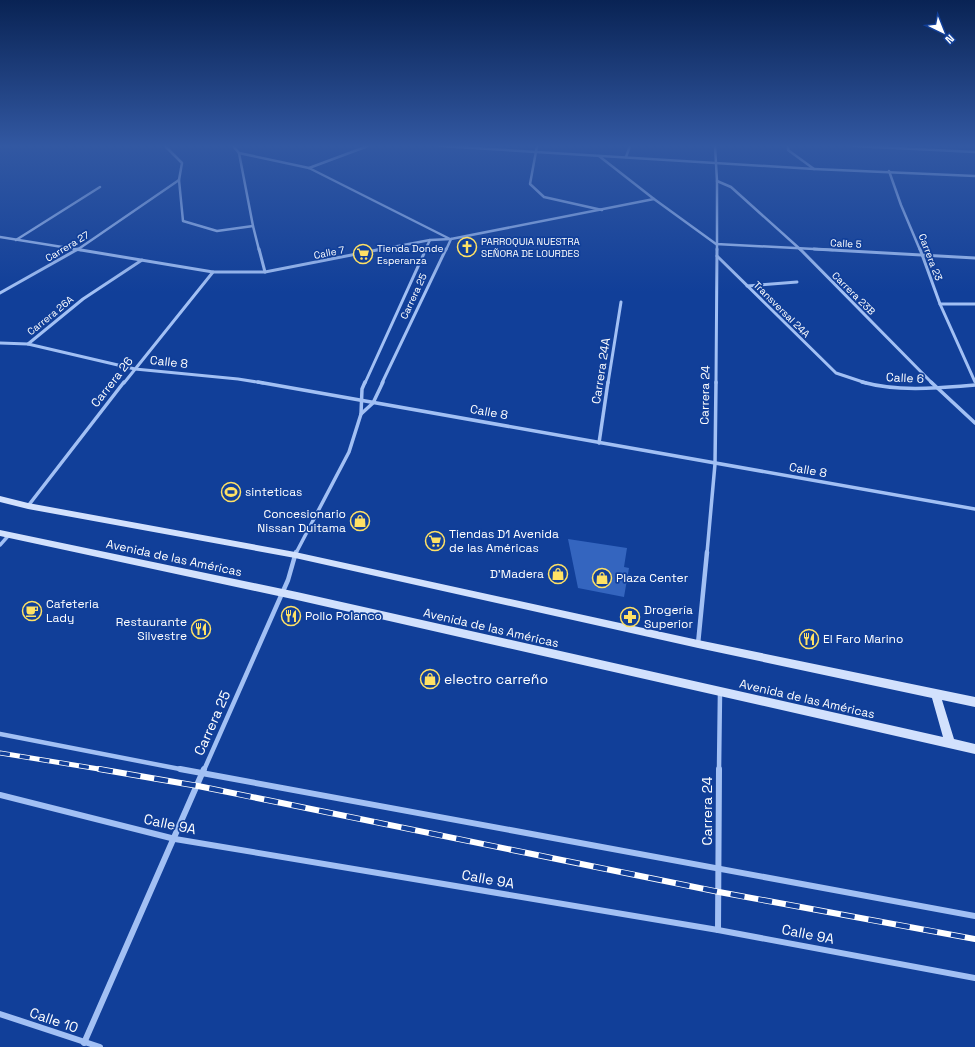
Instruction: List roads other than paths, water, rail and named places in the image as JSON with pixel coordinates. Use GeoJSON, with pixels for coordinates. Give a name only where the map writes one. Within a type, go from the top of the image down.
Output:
{"type":"FeatureCollection","features":[{"type":"Feature","properties":{"kind":"main road","name":"Avenida de las Américas"},"geometry":{"type":"LineString","coordinates":[[0,499],[28,506],[295,555],[698,644],[975,702]]}},
{"type":"Feature","properties":{"kind":"main road","name":"Avenida de las Américas"},"geometry":{"type":"LineString","coordinates":[[4,534],[282,593],[975,749]]}},
{"type":"Feature","properties":{"kind":"main road"},"geometry":{"type":"LineString","coordinates":[[936,694],[950,744]]}},
{"type":"Feature","properties":{"kind":"street"},"geometry":{"type":"LineString","coordinates":[[16,240],[86,195]]}},
{"type":"Feature","properties":{"kind":"street","name":"Carrera 27"},"geometry":{"type":"LineString","coordinates":[[0,293],[79,249],[157,195]]}},
{"type":"Feature","properties":{"kind":"street"},"geometry":{"type":"LineString","coordinates":[[180,195],[183,221],[217,231],[253,226]]}},
{"type":"Feature","properties":{"kind":"street"},"geometry":{"type":"LineString","coordinates":[[247,195],[253,226],[265,272]]}},
{"type":"Feature","properties":{"kind":"street"},"geometry":{"type":"LineString","coordinates":[[363,195],[451,239]]}},
{"type":"Feature","properties":{"kind":"street"},"geometry":{"type":"LineString","coordinates":[[542,195],[544,197],[604,210]]}},
{"type":"Feature","properties":{"kind":"street"},"geometry":{"type":"LineString","coordinates":[[649,195],[716,244]]}},
{"type":"Feature","properties":{"kind":"street","name":"Carrera 24"},"geometry":{"type":"LineString","coordinates":[[698,644],[715,464],[717,195]]}},
{"type":"Feature","properties":{"kind":"street","name":"Carrera 23B"},"geometry":{"type":"LineString","coordinates":[[740,195],[799,248],[936,388],[975,423]]}},
{"type":"Feature","properties":{"kind":"street","name":"Carrera 23"},"geometry":{"type":"LineString","coordinates":[[897,195],[940,304],[975,383]]}},
{"type":"Feature","properties":{"kind":"street","name":"Calle 7"},"geometry":{"type":"LineString","coordinates":[[0,237],[213,272],[265,272],[430,240],[451,239],[654,199]]}},
{"type":"Feature","properties":{"kind":"street","name":"Carrera 25"},"geometry":{"type":"LineString","coordinates":[[361,414],[374,403],[451,239]]}},
{"type":"Feature","properties":{"kind":"street","name":"Carrera 25"},"geometry":{"type":"LineString","coordinates":[[84,1043],[288,580],[295,555],[349,452],[361,414],[362,390],[430,240]]}},
{"type":"Feature","properties":{"kind":"street","name":"Calle 5"},"geometry":{"type":"LineString","coordinates":[[716,244],[975,258]]}},
{"type":"Feature","properties":{"kind":"street","name":"Transversal 24A"},"geometry":{"type":"LineString","coordinates":[[717,256],[836,373]]}},
{"type":"Feature","properties":{"kind":"street","name":"Carrera 26A"},"geometry":{"type":"LineString","coordinates":[[28,344],[82,299],[142,260]]}},
{"type":"Feature","properties":{"kind":"street","name":"Carrera 26"},"geometry":{"type":"LineString","coordinates":[[28,506],[213,272]]}},
{"type":"Feature","properties":{"kind":"street"},"geometry":{"type":"LineString","coordinates":[[747,286],[797,282]]}},
{"type":"Feature","properties":{"kind":"street","name":"Carrera 24A"},"geometry":{"type":"LineString","coordinates":[[598,443],[621,302]]}},
{"type":"Feature","properties":{"kind":"street"},"geometry":{"type":"LineString","coordinates":[[940,304],[975,304]]}},
{"type":"Feature","properties":{"kind":"street","name":"Calle 8"},"geometry":{"type":"LineString","coordinates":[[0,343],[28,344],[135,369],[238,379],[975,509]]}},
{"type":"Feature","properties":{"kind":"street","name":"Calle 6"},"geometry":{"type":"LineString","coordinates":[[836,373],[856,381],[873,385],[936,388],[975,383]]}},
{"type":"Feature","properties":{"kind":"street"},"geometry":{"type":"LineString","coordinates":[[0,545],[4,534]]}},
{"type":"Feature","properties":{"kind":"street","name":"Carrera 24"},"geometry":{"type":"LineString","coordinates":[[718,930],[720,692]]}},
{"type":"Feature","properties":{"kind":"street"},"geometry":{"type":"LineString","coordinates":[[0,734],[203,774],[975,916]]}},
{"type":"Feature","properties":{"kind":"street","name":"Calle 9A"},"geometry":{"type":"LineString","coordinates":[[0,795],[175,839],[718,930],[975,978]]}},
{"type":"Feature","properties":{"kind":"street","name":"Calle 10"},"geometry":{"type":"LineString","coordinates":[[0,1014],[84,1043],[100,1047]]}},
{"type":"Feature","properties":{"kind":"railway"},"geometry":{"type":"LineString","coordinates":[[0,753],[102,770]]}},
{"type":"Feature","properties":{"kind":"railway"},"geometry":{"type":"LineString","coordinates":[[102,770],[198,786],[719,892],[975,939]]}},
{"type":"Feature","properties":{"kind":"place","name":"PARROQUIA NUESTRA SEÑORA DE LOURDES"},"geometry":{"type":"Point","coordinates":[467,247]}},
{"type":"Feature","properties":{"kind":"place","name":"Tienda Donde Esperanza"},"geometry":{"type":"Point","coordinates":[363,254]}},
{"type":"Feature","properties":{"kind":"place","name":"sinteticas"},"geometry":{"type":"Point","coordinates":[231,492]}},
{"type":"Feature","properties":{"kind":"place","name":"Concesionario Nissan Duitama"},"geometry":{"type":"Point","coordinates":[360,521]}},
{"type":"Feature","properties":{"kind":"place","name":"Tiendas D1 Avenida de las Américas"},"geometry":{"type":"Point","coordinates":[435,541]}},
{"type":"Feature","properties":{"kind":"place","name":"D'Madera"},"geometry":{"type":"Point","coordinates":[558,574]}},
{"type":"Feature","properties":{"kind":"place","name":"Plaza Center"},"geometry":{"type":"Point","coordinates":[602,578]}},
{"type":"Feature","properties":{"kind":"place","name":"Cafeteria Lady"},"geometry":{"type":"Point","coordinates":[32,611]}},
{"type":"Feature","properties":{"kind":"place","name":"Pollo Polanco"},"geometry":{"type":"Point","coordinates":[291,616]}},
{"type":"Feature","properties":{"kind":"place","name":"Drogería Superior"},"geometry":{"type":"Point","coordinates":[630,617]}},
{"type":"Feature","properties":{"kind":"place","name":"Restaurante Silvestre"},"geometry":{"type":"Point","coordinates":[201,629]}},
{"type":"Feature","properties":{"kind":"place","name":"El Faro Marino"},"geometry":{"type":"Point","coordinates":[809,639]}},
{"type":"Feature","properties":{"kind":"place","name":"electro carreño"},"geometry":{"type":"Point","coordinates":[430,679]}}]}
